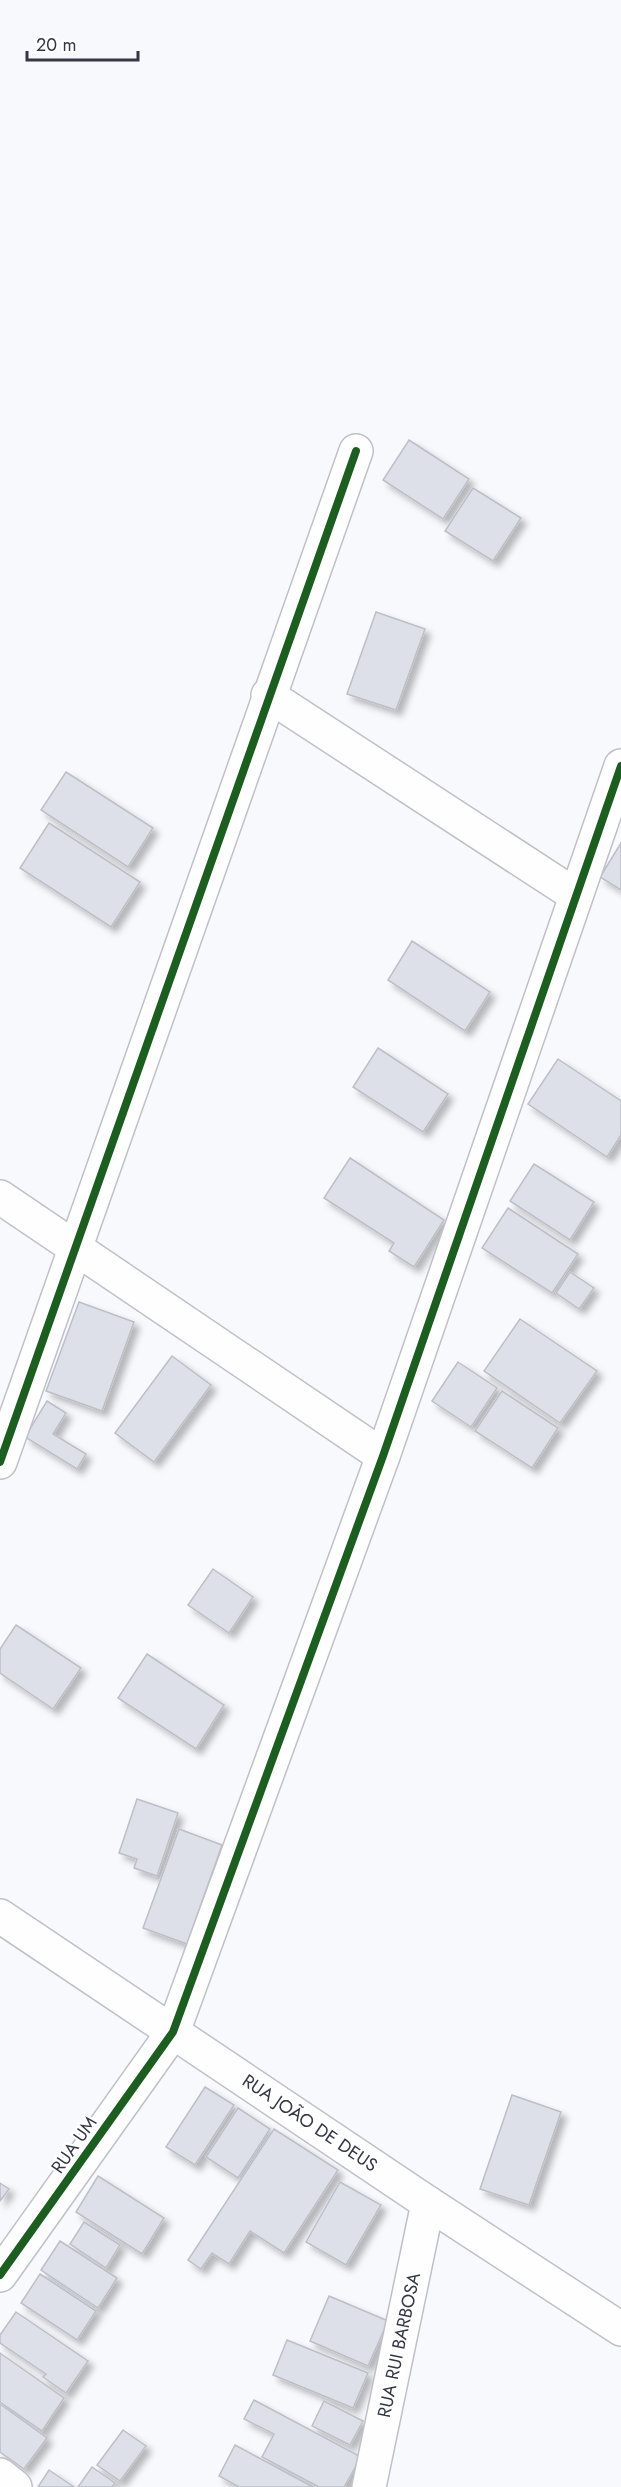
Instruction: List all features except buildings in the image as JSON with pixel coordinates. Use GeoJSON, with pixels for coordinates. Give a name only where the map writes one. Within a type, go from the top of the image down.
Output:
{"type":"FeatureCollection","features":[{"type":"Feature","properties":{"kind":"street"},"geometry":{"type":"LineString","coordinates":[[0,1462],[268,695],[356,451]]}},
{"type":"Feature","properties":{"kind":"street"},"geometry":{"type":"LineString","coordinates":[[268,695],[575,895]]}},
{"type":"Feature","properties":{"kind":"street","name":"RUA UM"},"geometry":{"type":"LineString","coordinates":[[0,2275],[173,2032],[383,1456],[621,766]]}},
{"type":"Feature","properties":{"kind":"street"},"geometry":{"type":"LineString","coordinates":[[0,1197],[383,1456]]}},
{"type":"Feature","properties":{"kind":"street","name":"RUA JOÃO DE DEUS"},"geometry":{"type":"LineString","coordinates":[[0,1916],[428,2203],[621,2329]]}},
{"type":"Feature","properties":{"kind":"street","name":"RUA RUI BARBOSA"},"geometry":{"type":"LineString","coordinates":[[369,2487],[428,2203]]}},
{"type":"Feature","properties":{"kind":"street"},"geometry":{"type":"LineString","coordinates":[[0,2475],[15,2487]]}},
{"type":"Feature","properties":{"kind":"cycle path"},"geometry":{"type":"LineString","coordinates":[[0,1462],[356,451]]}},
{"type":"Feature","properties":{"kind":"cycle path"},"geometry":{"type":"LineString","coordinates":[[0,2275],[173,2032],[383,1456],[621,766]]}}]}
